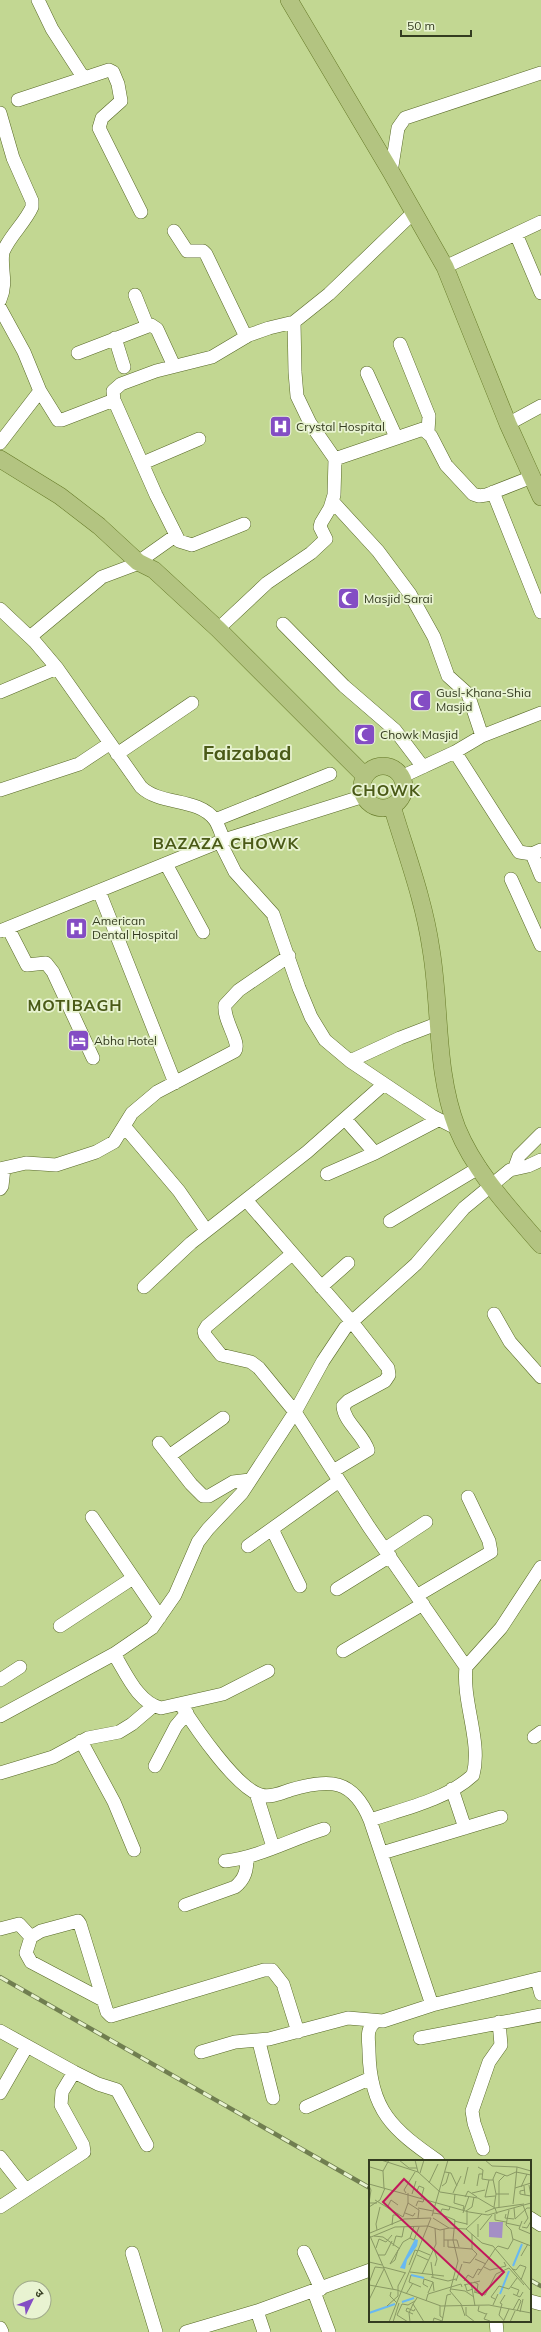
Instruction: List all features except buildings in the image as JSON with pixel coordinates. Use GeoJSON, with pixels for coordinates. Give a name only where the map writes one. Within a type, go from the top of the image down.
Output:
{"type":"FeatureCollection","features":[{"type":"Feature","properties":{"kind":"main road"},"geometry":{"type":"LineString","coordinates":[[288,0],[391,172],[445,267],[508,424],[541,497]]}},
{"type":"Feature","properties":{"kind":"main road"},"geometry":{"type":"LineString","coordinates":[[0,449],[37,470],[87,505],[146,563],[218,629],[365,776]]}},
{"type":"Feature","properties":{"kind":"main road"},"geometry":{"type":"LineString","coordinates":[[0,459],[60,496],[146,563]]}},
{"type":"Feature","properties":{"kind":"main road"},"geometry":{"type":"LineString","coordinates":[[383,766],[390,768],[401,777],[404,786],[402,796],[392,806],[376,807],[364,796],[362,782],[365,776],[376,767],[383,766]]}},
{"type":"Feature","properties":{"kind":"main road"},"geometry":{"type":"LineString","coordinates":[[392,806],[429,935],[445,1084],[458,1129],[491,1185],[541,1245]]}},
{"type":"Feature","properties":{"kind":"street"},"geometry":{"type":"LineString","coordinates":[[38,0],[52,29],[83,77]]}},
{"type":"Feature","properties":{"kind":"street"},"geometry":{"type":"LineString","coordinates":[[18,100],[83,77],[109,70],[116,76],[121,101],[102,118],[99,128],[141,212]]}},
{"type":"Feature","properties":{"kind":"street"},"geometry":{"type":"LineString","coordinates":[[391,172],[398,128],[405,118],[541,73]]}},
{"type":"Feature","properties":{"kind":"street"},"geometry":{"type":"LineString","coordinates":[[0,112],[13,158],[32,201],[32,207],[3,252],[1,262],[5,284],[0,300]]}},
{"type":"Feature","properties":{"kind":"street"},"geometry":{"type":"LineString","coordinates":[[244,524],[192,545],[179,541],[175,536],[114,400],[113,391],[121,384],[174,366],[212,357],[246,337],[269,328],[294,322],[329,294],[413,213]]}},
{"type":"Feature","properties":{"kind":"street"},"geometry":{"type":"LineString","coordinates":[[445,267],[541,222]]}},
{"type":"Feature","properties":{"kind":"street"},"geometry":{"type":"LineString","coordinates":[[174,232],[187,251],[203,251],[206,254],[246,337]]}},
{"type":"Feature","properties":{"kind":"street"},"geometry":{"type":"LineString","coordinates":[[516,234],[541,293]]}},
{"type":"Feature","properties":{"kind":"street"},"geometry":{"type":"LineString","coordinates":[[135,295],[147,326]]}},
{"type":"Feature","properties":{"kind":"street"},"geometry":{"type":"LineString","coordinates":[[0,308],[24,352],[40,391],[58,420],[62,420],[114,400]]}},
{"type":"Feature","properties":{"kind":"street"},"geometry":{"type":"LineString","coordinates":[[218,629],[267,583],[311,553],[324,542],[326,535],[320,527],[320,523],[333,502],[335,459],[310,422],[297,396],[294,322]]}},
{"type":"Feature","properties":{"kind":"street"},"geometry":{"type":"LineString","coordinates":[[78,353],[147,326],[155,325],[174,366]]}},
{"type":"Feature","properties":{"kind":"street"},"geometry":{"type":"LineString","coordinates":[[114,338],[124,367]]}},
{"type":"Feature","properties":{"kind":"street"},"geometry":{"type":"LineString","coordinates":[[400,344],[429,416],[428,431],[446,465],[473,494],[479,496],[493,492],[532,477]]}},
{"type":"Feature","properties":{"kind":"street"},"geometry":{"type":"LineString","coordinates":[[367,373],[396,437]]}},
{"type":"Feature","properties":{"kind":"street"},"geometry":{"type":"LineString","coordinates":[[0,442],[40,391]]}},
{"type":"Feature","properties":{"kind":"street"},"geometry":{"type":"LineString","coordinates":[[508,424],[541,406]]}},
{"type":"Feature","properties":{"kind":"street"},"geometry":{"type":"LineString","coordinates":[[335,459],[418,429],[428,431]]}},
{"type":"Feature","properties":{"kind":"street"},"geometry":{"type":"LineString","coordinates":[[143,463],[199,440]]}},
{"type":"Feature","properties":{"kind":"street"},"geometry":{"type":"LineString","coordinates":[[493,492],[541,612]]}},
{"type":"Feature","properties":{"kind":"street"},"geometry":{"type":"LineString","coordinates":[[333,502],[378,551],[410,594],[434,637],[448,676],[468,694],[482,736]]}},
{"type":"Feature","properties":{"kind":"street"},"geometry":{"type":"LineString","coordinates":[[30,637],[102,577],[114,571],[128,569],[146,563],[175,536]]}},
{"type":"Feature","properties":{"kind":"street"},"geometry":{"type":"LineString","coordinates":[[0,609],[30,637],[57,668],[113,749],[147,793],[200,809],[215,820],[235,872],[273,914],[299,988],[319,1032],[333,1048],[438,1120],[458,1129]]}},
{"type":"Feature","properties":{"kind":"street"},"geometry":{"type":"LineString","coordinates":[[283,624],[344,686],[395,730],[423,766]]}},
{"type":"Feature","properties":{"kind":"street"},"geometry":{"type":"LineString","coordinates":[[0,692],[57,668]]}},
{"type":"Feature","properties":{"kind":"street"},"geometry":{"type":"LineString","coordinates":[[0,790],[79,764],[113,749],[192,703]]}},
{"type":"Feature","properties":{"kind":"street"},"geometry":{"type":"LineString","coordinates":[[401,777],[455,752],[482,736],[540,715]]}},
{"type":"Feature","properties":{"kind":"street"},"geometry":{"type":"LineString","coordinates":[[455,752],[513,845],[523,854],[537,852],[541,876]]}},
{"type":"Feature","properties":{"kind":"street"},"geometry":{"type":"LineString","coordinates":[[215,820],[330,774]]}},
{"type":"Feature","properties":{"kind":"street"},"geometry":{"type":"LineString","coordinates":[[93,1058],[53,972],[46,963],[28,965],[4,930],[222,841],[364,796]]}},
{"type":"Feature","properties":{"kind":"street"},"geometry":{"type":"LineString","coordinates":[[166,864],[203,932]]}},
{"type":"Feature","properties":{"kind":"street"},"geometry":{"type":"LineString","coordinates":[[511,878],[541,945]]}},
{"type":"Feature","properties":{"kind":"street"},"geometry":{"type":"LineString","coordinates":[[99,891],[175,1084]]}},
{"type":"Feature","properties":{"kind":"street"},"geometry":{"type":"LineString","coordinates":[[0,1189],[2,1186],[2,1168],[26,1164],[56,1165],[76,1160],[108,1146],[114,1142],[132,1113],[142,1104],[161,1090],[175,1084],[235,1051],[237,1044],[225,1020],[225,1005],[239,990],[289,956]]}},
{"type":"Feature","properties":{"kind":"street"},"geometry":{"type":"LineString","coordinates":[[350,1061],[400,1038],[439,1023]]}},
{"type":"Feature","properties":{"kind":"street"},"geometry":{"type":"LineString","coordinates":[[144,1287],[206,1230],[246,1200],[345,1120],[384,1084]]}},
{"type":"Feature","properties":{"kind":"street"},"geometry":{"type":"LineString","coordinates":[[345,1120],[375,1153]]}},
{"type":"Feature","properties":{"kind":"street"},"geometry":{"type":"LineString","coordinates":[[327,1174],[375,1153],[438,1120]]}},
{"type":"Feature","properties":{"kind":"street"},"geometry":{"type":"LineString","coordinates":[[124,1126],[179,1191],[206,1230]]}},
{"type":"Feature","properties":{"kind":"street"},"geometry":{"type":"LineString","coordinates":[[515,1167],[519,1156],[541,1134]]}},
{"type":"Feature","properties":{"kind":"street"},"geometry":{"type":"LineString","coordinates":[[0,1716],[114,1654],[144,1635],[160,1617],[175,1595],[198,1542],[208,1529],[236,1500],[295,1412],[330,1348],[352,1322],[416,1264],[464,1208],[515,1167],[528,1166],[541,1160]]}},
{"type":"Feature","properties":{"kind":"street"},"geometry":{"type":"LineString","coordinates":[[390,1221],[480,1167]]}},
{"type":"Feature","properties":{"kind":"street"},"geometry":{"type":"LineString","coordinates":[[246,1200],[352,1322],[383,1360],[389,1375],[385,1381],[348,1401],[344,1406],[344,1412],[366,1444],[368,1450],[272,1529],[248,1546]]}},
{"type":"Feature","properties":{"kind":"street"},"geometry":{"type":"LineString","coordinates":[[292,1254],[204,1330],[205,1335],[221,1355],[251,1362],[259,1368],[295,1412],[336,1476],[466,1668],[466,1686],[474,1768],[472,1775],[465,1782],[452,1789],[416,1805],[370,1820]]}},
{"type":"Feature","properties":{"kind":"street"},"geometry":{"type":"LineString","coordinates":[[321,1287],[348,1263]]}},
{"type":"Feature","properties":{"kind":"street"},"geometry":{"type":"LineString","coordinates":[[494,1314],[510,1342],[541,1377]]}},
{"type":"Feature","properties":{"kind":"street"},"geometry":{"type":"LineString","coordinates":[[169,1456],[223,1418]]}},
{"type":"Feature","properties":{"kind":"street"},"geometry":{"type":"LineString","coordinates":[[159,1443],[204,1496],[209,1496],[233,1482],[250,1480]]}},
{"type":"Feature","properties":{"kind":"street"},"geometry":{"type":"LineString","coordinates":[[343,1651],[491,1552],[489,1540],[468,1497]]}},
{"type":"Feature","properties":{"kind":"street"},"geometry":{"type":"LineString","coordinates":[[92,1517],[160,1617]]}},
{"type":"Feature","properties":{"kind":"street"},"geometry":{"type":"LineString","coordinates":[[337,1589],[388,1553],[426,1522]]}},
{"type":"Feature","properties":{"kind":"street"},"geometry":{"type":"LineString","coordinates":[[272,1529],[300,1586]]}},
{"type":"Feature","properties":{"kind":"street"},"geometry":{"type":"LineString","coordinates":[[466,1668],[501,1628],[541,1567]]}},
{"type":"Feature","properties":{"kind":"street"},"geometry":{"type":"LineString","coordinates":[[60,1626],[133,1578]]}},
{"type":"Feature","properties":{"kind":"street"},"geometry":{"type":"LineString","coordinates":[[114,1654],[145,1701],[152,1706],[160,1708],[184,1709],[235,1690],[268,1671]]}},
{"type":"Feature","properties":{"kind":"street"},"geometry":{"type":"LineString","coordinates":[[0,1680],[20,1667]]}},
{"type":"Feature","properties":{"kind":"street"},"geometry":{"type":"LineString","coordinates":[[0,1773],[53,1757],[81,1741],[126,1729],[152,1706]]}},
{"type":"Feature","properties":{"kind":"street"},"geometry":{"type":"LineString","coordinates":[[155,1766],[184,1709]]}},
{"type":"Feature","properties":{"kind":"street"},"geometry":{"type":"LineString","coordinates":[[184,1709],[242,1785],[256,1793],[271,1796],[309,1785],[340,1786],[352,1791],[359,1798],[370,1820],[382,1853],[432,2005]]}},
{"type":"Feature","properties":{"kind":"street"},"geometry":{"type":"LineString","coordinates":[[81,1741],[114,1802],[134,1850]]}},
{"type":"Feature","properties":{"kind":"street"},"geometry":{"type":"LineString","coordinates":[[452,1789],[464,1828]]}},
{"type":"Feature","properties":{"kind":"street"},"geometry":{"type":"LineString","coordinates":[[256,1793],[274,1847]]}},
{"type":"Feature","properties":{"kind":"street"},"geometry":{"type":"LineString","coordinates":[[382,1853],[501,1817]]}},
{"type":"Feature","properties":{"kind":"street"},"geometry":{"type":"LineString","coordinates":[[226,1861],[247,1858],[324,1829]]}},
{"type":"Feature","properties":{"kind":"street"},"geometry":{"type":"LineString","coordinates":[[185,1905],[235,1887],[246,1872],[247,1858]]}},
{"type":"Feature","properties":{"kind":"street"},"geometry":{"type":"LineString","coordinates":[[103,2000],[30,1962],[26,1953],[31,1937],[41,1931],[78,1921],[107,2012],[111,2016],[264,1970],[272,1970],[282,1984],[298,2032]]}},
{"type":"Feature","properties":{"kind":"street"},"geometry":{"type":"LineString","coordinates":[[0,1929],[19,1924],[31,1937]]}},
{"type":"Feature","properties":{"kind":"street"},"geometry":{"type":"LineString","coordinates":[[201,2052],[234,2042],[259,2042],[354,2017],[376,2021],[432,2005],[539,1979],[541,1994]]}},
{"type":"Feature","properties":{"kind":"street"},"geometry":{"type":"LineString","coordinates":[[420,2038],[541,2015]]}},
{"type":"Feature","properties":{"kind":"street"},"geometry":{"type":"LineString","coordinates":[[376,2021],[369,2028],[368,2033],[371,2078],[377,2098],[389,2121],[404,2137],[437,2160]]}},
{"type":"Feature","properties":{"kind":"street"},"geometry":{"type":"LineString","coordinates":[[483,2150],[474,2123],[472,2111],[490,2062],[501,2045],[499,2022]]}},
{"type":"Feature","properties":{"kind":"street"},"geometry":{"type":"LineString","coordinates":[[0,2031],[74,2072],[98,2084],[117,2090],[147,2145]]}},
{"type":"Feature","properties":{"kind":"street"},"geometry":{"type":"LineString","coordinates":[[259,2042],[273,2098]]}},
{"type":"Feature","properties":{"kind":"street"},"geometry":{"type":"LineString","coordinates":[[0,2093],[27,2046]]}},
{"type":"Feature","properties":{"kind":"street"},"geometry":{"type":"LineString","coordinates":[[0,2207],[84,2152],[83,2145],[61,2105],[62,2092],[74,2072]]}},
{"type":"Feature","properties":{"kind":"street"},"geometry":{"type":"LineString","coordinates":[[306,2107],[371,2078]]}},
{"type":"Feature","properties":{"kind":"street"},"geometry":{"type":"LineString","coordinates":[[0,2157],[26,2190]]}},
{"type":"Feature","properties":{"kind":"street"},"geometry":{"type":"LineString","coordinates":[[531,2219],[541,2225]]}},
{"type":"Feature","properties":{"kind":"street"},"geometry":{"type":"LineString","coordinates":[[304,2252],[318,2290],[329,2332]]}},
{"type":"Feature","properties":{"kind":"street"},"geometry":{"type":"LineString","coordinates":[[132,2253],[156,2332]]}},
{"type":"Feature","properties":{"kind":"street"},"geometry":{"type":"LineString","coordinates":[[186,2332],[257,2311],[369,2270]]}},
{"type":"Feature","properties":{"kind":"street"},"geometry":{"type":"LineString","coordinates":[[531,2301],[541,2304]]}},
{"type":"Feature","properties":{"kind":"street"},"geometry":{"type":"LineString","coordinates":[[257,2311],[264,2332]]}},
{"type":"Feature","properties":{"kind":"street"},"geometry":{"type":"LineString","coordinates":[[496,2322],[498,2332]]}},
{"type":"Feature","properties":{"kind":"street"},"geometry":{"type":"LineString","coordinates":[[0,2328],[2,2332]]}},
{"type":"Feature","properties":{"kind":"railway"},"geometry":{"type":"LineString","coordinates":[[0,1977],[369,2187]]}},
{"type":"Feature","properties":{"kind":"railway"},"geometry":{"type":"LineString","coordinates":[[531,2281],[541,2286]]}},
{"type":"Feature","properties":{"kind":"place","name":"Crystal Hospital"},"geometry":{"type":"Point","coordinates":[281,427]}},
{"type":"Feature","properties":{"kind":"place","name":"Masjid Sarai"},"geometry":{"type":"Point","coordinates":[348,599]}},
{"type":"Feature","properties":{"kind":"place","name":"Gusl-Khana-Shia Masjid"},"geometry":{"type":"Point","coordinates":[421,700]}},
{"type":"Feature","properties":{"kind":"place","name":"Chowk Masjid"},"geometry":{"type":"Point","coordinates":[364,735]}},
{"type":"Feature","properties":{"kind":"place","name":"American Dental Hospital"},"geometry":{"type":"Point","coordinates":[77,928]}},
{"type":"Feature","properties":{"kind":"place","name":"Abha Hotel"},"geometry":{"type":"Point","coordinates":[79,1041]}},
{"type":"Feature","properties":{"kind":"district","name":"Faizabad"},"geometry":{"type":"Point","coordinates":[247,753]}},
{"type":"Feature","properties":{"kind":"district","name":"CHOWK"},"geometry":{"type":"Point","coordinates":[386,790]}},
{"type":"Feature","properties":{"kind":"district","name":"BAZAZA CHOWK"},"geometry":{"type":"Point","coordinates":[226,843]}},
{"type":"Feature","properties":{"kind":"district","name":"MOTIBAGH"},"geometry":{"type":"Point","coordinates":[75,1005]}}]}
